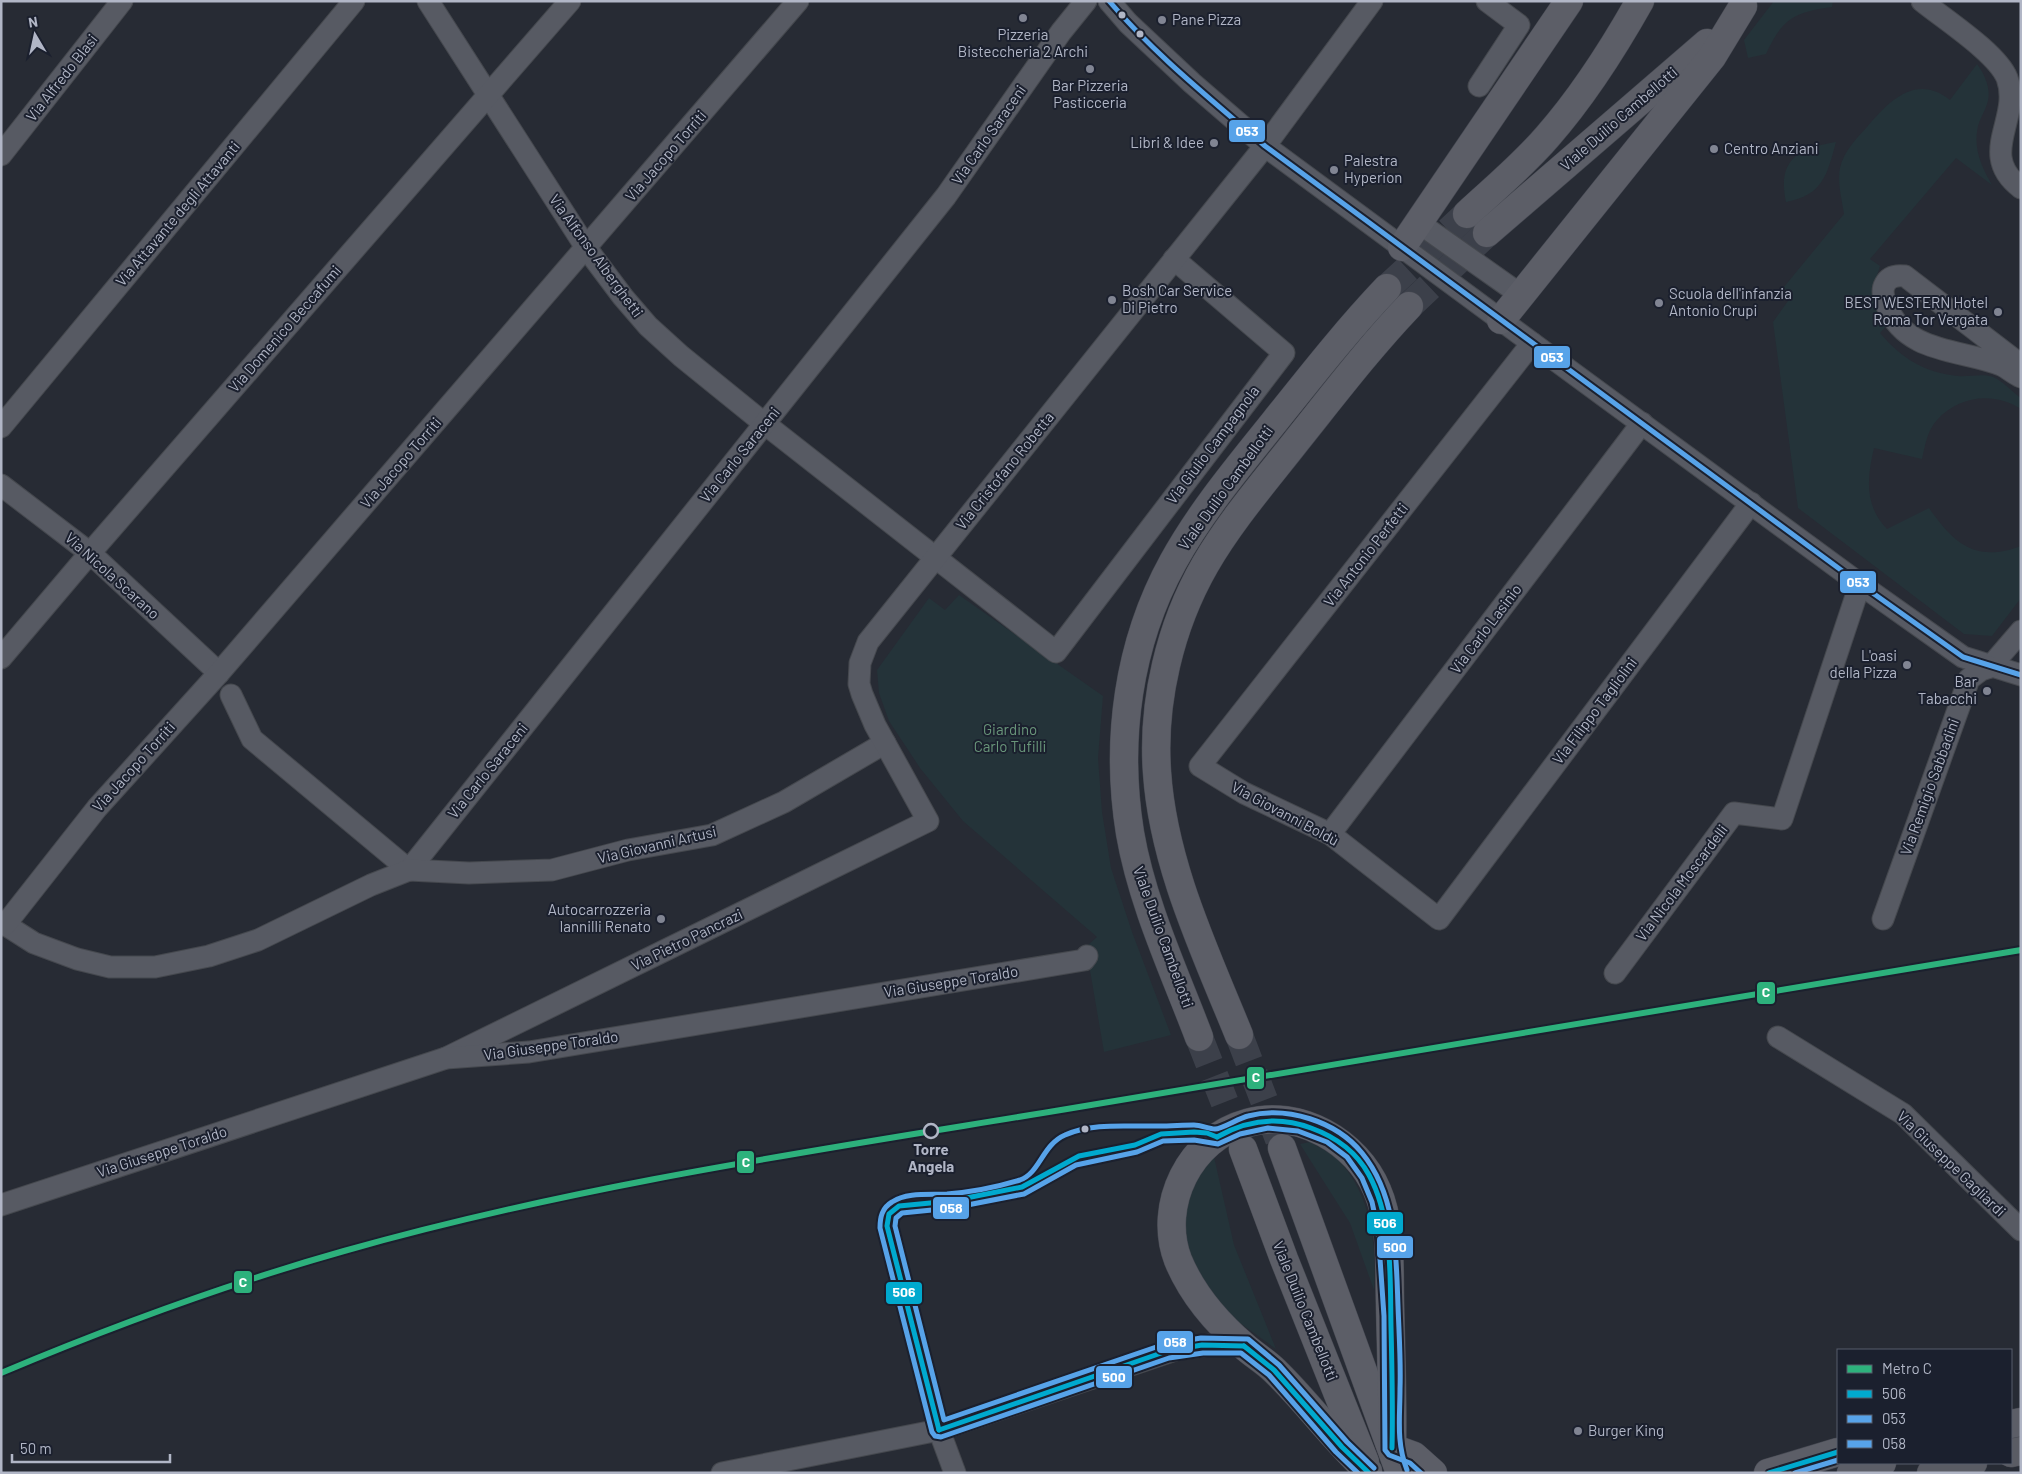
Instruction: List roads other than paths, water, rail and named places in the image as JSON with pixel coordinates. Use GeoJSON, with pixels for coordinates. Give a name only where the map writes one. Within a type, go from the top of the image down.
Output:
{"type":"FeatureCollection","features":[{"type":"Feature","properties":{"kind":"main road"},"geometry":{"type":"LineString","coordinates":[[1402,247],[1569,1]]}},
{"type":"Feature","properties":{"kind":"main road"},"geometry":{"type":"LineString","coordinates":[[1467,214],[1518,168],[1574,105],[1608,55],[1640,1]]}},
{"type":"Feature","properties":{"kind":"main road"},"geometry":{"type":"LineString","coordinates":[[1502,320],[1712,57],[1745,3]]}},
{"type":"Feature","properties":{"kind":"main road","name":"Viale Duilio Cambellotti"},"geometry":{"type":"LineString","coordinates":[[1487,233],[1699,51],[1745,3]]}},
{"type":"Feature","properties":{"kind":"main road","name":"Viale Duilio Cambellotti"},"geometry":{"type":"LineString","coordinates":[[1199,1037],[1147,898],[1130,834],[1123,742],[1128,698],[1140,642],[1164,580],[1199,520],[1342,337],[1386,288]]}},
{"type":"Feature","properties":{"kind":"main road","name":"Viale Duilio Cambellotti"},"geometry":{"type":"LineString","coordinates":[[1239,1035],[1180,884],[1166,832],[1157,773],[1156,752],[1157,726],[1168,661],[1178,625],[1194,586],[1224,536],[1336,390],[1409,306]]}},
{"type":"Feature","properties":{"kind":"main road"},"geometry":{"type":"LineString","coordinates":[[1368,1472],[1342,1448],[1274,1370],[1244,1346],[1206,1308],[1179,1262],[1172,1233],[1175,1194],[1184,1173],[1198,1154],[1217,1137],[1231,1128],[1261,1120],[1274,1120],[1306,1126],[1336,1140],[1356,1157],[1374,1183],[1382,1206],[1389,1265],[1396,1461],[1414,1456],[1433,1473]]}},
{"type":"Feature","properties":{"kind":"main road","name":"Viale Duilio Cambellotti"},"geometry":{"type":"LineString","coordinates":[[1282,1148],[1396,1461]]}},
{"type":"Feature","properties":{"kind":"main road","name":"Viale Duilio Cambellotti"},"geometry":{"type":"LineString","coordinates":[[1243,1149],[1368,1472]]}},
{"type":"Feature","properties":{"kind":"main road"},"geometry":{"type":"LineString","coordinates":[[1768,1473],[1837,1452]]}},
{"type":"Feature","properties":{"kind":"main road"},"geometry":{"type":"LineString","coordinates":[[1851,1473],[1879,1464]]}},
{"type":"Feature","properties":{"kind":"main road"},"geometry":{"type":"LineString","coordinates":[[1931,1473],[1969,1464]]}},
{"type":"Feature","properties":{"kind":"street","name":"Via Alfredo Blasi"},"geometry":{"type":"LineString","coordinates":[[1,155],[122,1]]}},
{"type":"Feature","properties":{"kind":"street","name":"Via Attavante degli Attavanti"},"geometry":{"type":"LineString","coordinates":[[1,427],[354,1]]}},
{"type":"Feature","properties":{"kind":"street","name":"Via Domenico Beccafumi"},"geometry":{"type":"LineString","coordinates":[[1,658],[570,1]]}},
{"type":"Feature","properties":{"kind":"street","name":"Via Jacopo Torriti"},"geometry":{"type":"LineString","coordinates":[[3,924],[97,808],[218,673],[587,249],[798,1]]}},
{"type":"Feature","properties":{"kind":"street","name":"Via Carlo Saraceni"},"geometry":{"type":"LineString","coordinates":[[409,870],[946,196],[1061,32],[1086,1]]}},
{"type":"Feature","properties":{"kind":"street"},"geometry":{"type":"LineString","coordinates":[[1109,1],[1128,23],[1192,83],[1265,146],[1532,344],[1860,584],[1963,656],[1990,667],[2021,676]]}},
{"type":"Feature","properties":{"kind":"street","name":"Via Cristofano Robetta"},"geometry":{"type":"LineString","coordinates":[[928,821],[885,743],[862,694],[859,684],[860,663],[865,649],[877,630],[934,558],[1265,146],[1372,1]]}},
{"type":"Feature","properties":{"kind":"street"},"geometry":{"type":"LineString","coordinates":[[1479,86],[1519,25],[1487,1]]}},
{"type":"Feature","properties":{"kind":"street"},"geometry":{"type":"LineString","coordinates":[[1922,1],[1989,54],[2007,77],[2012,98],[1999,151],[2003,170],[2021,188]]}},
{"type":"Feature","properties":{"kind":"street","name":"Via Alfonso Alberghetti"},"geometry":{"type":"LineString","coordinates":[[436,5],[487,97],[587,249],[623,297],[648,326],[681,356],[934,558]]}},
{"type":"Feature","properties":{"kind":"street"},"geometry":{"type":"LineString","coordinates":[[1420,222],[1521,295]]}},
{"type":"Feature","properties":{"kind":"street","name":"Via Giulio Campagnola"},"geometry":{"type":"LineString","coordinates":[[934,558],[1056,652],[1284,353],[1174,259]]}},
{"type":"Feature","properties":{"kind":"street"},"geometry":{"type":"LineString","coordinates":[[2021,366],[1905,276],[1898,275],[1890,278],[1885,283],[1883,293],[1889,311],[1896,324],[1913,338],[1953,354],[1975,356],[2004,366],[2021,378]]}},
{"type":"Feature","properties":{"kind":"street","name":"Via Antonio Perfetti"},"geometry":{"type":"LineString","coordinates":[[1200,766],[1532,344]]}},
{"type":"Feature","properties":{"kind":"street","name":"Via Carlo Lasinio"},"geometry":{"type":"LineString","coordinates":[[1330,834],[1642,423]]}},
{"type":"Feature","properties":{"kind":"street","name":"Via Nicola Scarano"},"geometry":{"type":"LineString","coordinates":[[1,485],[90,553],[218,673]]}},
{"type":"Feature","properties":{"kind":"street","name":"Via Filippo Tagliolini"},"geometry":{"type":"LineString","coordinates":[[1439,920],[1751,503]]}},
{"type":"Feature","properties":{"kind":"street","name":"Via Nicola Moscardelli"},"geometry":{"type":"LineString","coordinates":[[1615,974],[1734,813],[1782,819],[1860,584]]}},
{"type":"Feature","properties":{"kind":"street","name":"Via Remigio Sabbadini"},"geometry":{"type":"LineString","coordinates":[[1883,919],[1970,679],[1981,670],[1990,667],[2021,631]]}},
{"type":"Feature","properties":{"kind":"street"},"geometry":{"type":"LineString","coordinates":[[231,695],[252,739],[409,870]]}},
{"type":"Feature","properties":{"kind":"street","name":"Via Giovanni Artusi"},"geometry":{"type":"LineString","coordinates":[[3,924],[34,943],[77,959],[110,967],[155,967],[209,956],[258,940],[371,885],[409,870],[469,873],[552,870],[628,850],[712,835],[784,802],[885,743]]}},
{"type":"Feature","properties":{"kind":"street","name":"Via Giovanni Boldù"},"geometry":{"type":"LineString","coordinates":[[1200,766],[1244,793],[1330,834],[1439,920]]}},
{"type":"Feature","properties":{"kind":"street","name":"Via Pietro Pancrazi"},"geometry":{"type":"LineString","coordinates":[[446,1058],[928,821]]}},
{"type":"Feature","properties":{"kind":"street","name":"Via Giuseppe Toraldo"},"geometry":{"type":"LineString","coordinates":[[1,1206],[446,1058],[529,1052],[1084,960],[1087,956]]}},
{"type":"Feature","properties":{"kind":"street","name":"Via Giuseppe Gagliardi"},"geometry":{"type":"LineString","coordinates":[[1778,1037],[1903,1114],[2021,1230]]}},
{"type":"Feature","properties":{"kind":"street"},"geometry":{"type":"LineString","coordinates":[[722,1473],[940,1430],[1166,1352],[1202,1345],[1244,1346]]}},
{"type":"Feature","properties":{"kind":"street"},"geometry":{"type":"LineString","coordinates":[[940,1430],[955,1473]]}},
{"type":"Feature","properties":{"kind":"tunnel"},"geometry":{"type":"LineString","coordinates":[[1387,288],[1467,214]]}},
{"type":"Feature","properties":{"kind":"tunnel"},"geometry":{"type":"LineString","coordinates":[[1409,306],[1487,233]]}},
{"type":"Feature","properties":{"kind":"tunnel"},"geometry":{"type":"LineString","coordinates":[[1239,1035],[1280,1142]]}},
{"type":"Feature","properties":{"kind":"tunnel"},"geometry":{"type":"LineString","coordinates":[[1199,1037],[1243,1149]]}},
{"type":"Feature","properties":{"kind":"metro line","name":"C"},"geometry":{"type":"LineString","coordinates":[[1,1373],[85,1339],[257,1277],[433,1227],[522,1206],[613,1187],[794,1154],[2021,950]]}},
{"type":"Feature","properties":{"kind":"place","name":"Pizzeria Bisteccheria 2 Archi"},"geometry":{"type":"Point","coordinates":[1023,18]}},
{"type":"Feature","properties":{"kind":"place","name":"Pane Pizza"},"geometry":{"type":"Point","coordinates":[1162,20]}},
{"type":"Feature","properties":{"kind":"place","name":"Bar Pizzeria Pasticceria"},"geometry":{"type":"Point","coordinates":[1090,69]}},
{"type":"Feature","properties":{"kind":"place","name":"Libri & Idee"},"geometry":{"type":"Point","coordinates":[1214,143]}},
{"type":"Feature","properties":{"kind":"place","name":"Centro Anziani"},"geometry":{"type":"Point","coordinates":[1714,149]}},
{"type":"Feature","properties":{"kind":"place","name":"Palestra Hyperion"},"geometry":{"type":"Point","coordinates":[1334,170]}},
{"type":"Feature","properties":{"kind":"place","name":"Bosh Car Service Di Pietro"},"geometry":{"type":"Point","coordinates":[1112,300]}},
{"type":"Feature","properties":{"kind":"place","name":"Scuola dell'infanzia Antonio Crupi"},"geometry":{"type":"Point","coordinates":[1659,303]}},
{"type":"Feature","properties":{"kind":"place","name":"BEST WESTERN Hotel Roma Tor Vergata"},"geometry":{"type":"Point","coordinates":[1998,312]}},
{"type":"Feature","properties":{"kind":"place","name":"L'oasi della Pizza"},"geometry":{"type":"Point","coordinates":[1907,665]}},
{"type":"Feature","properties":{"kind":"place","name":"Bar Tabacchi"},"geometry":{"type":"Point","coordinates":[1987,691]}},
{"type":"Feature","properties":{"kind":"place","name":"Autocarrozzeria Iannilli Renato"},"geometry":{"type":"Point","coordinates":[661,919]}},
{"type":"Feature","properties":{"kind":"place","name":"Torre Angela"},"geometry":{"type":"Point","coordinates":[931,1131]}},
{"type":"Feature","properties":{"kind":"place","name":"Burger King"},"geometry":{"type":"Point","coordinates":[1578,1431]}},
{"type":"Feature","properties":{"kind":"park label","name":"Giardino Carlo Tufilli"},"geometry":{"type":"Point","coordinates":[1010,738]}}]}
